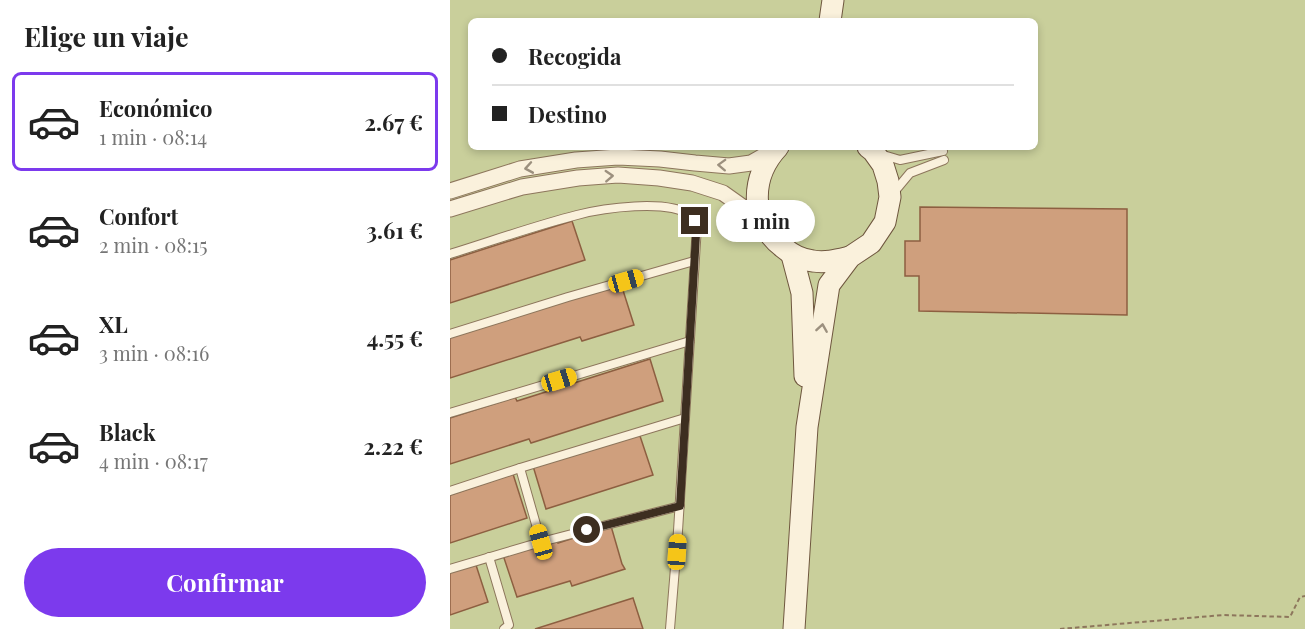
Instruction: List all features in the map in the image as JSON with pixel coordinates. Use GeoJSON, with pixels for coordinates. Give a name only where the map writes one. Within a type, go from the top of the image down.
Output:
{"type":"FeatureCollection","features":[{"type":"Feature","properties":{"kind":"street"},"geometry":{"type":"LineString","coordinates":[[831,18],[833,0]]}},
{"type":"Feature","properties":{"kind":"street"},"geometry":{"type":"LineString","coordinates":[[842,0],[843,18]]}},
{"type":"Feature","properties":{"kind":"street"},"geometry":{"type":"LineString","coordinates":[[450,191],[520,169],[576,160],[618,157],[729,166],[751,163],[774,150]]}},
{"type":"Feature","properties":{"kind":"street"},"geometry":{"type":"LineString","coordinates":[[764,225],[757,206],[758,184],[764,165],[776,150]]}},
{"type":"Feature","properties":{"kind":"street"},"geometry":{"type":"LineString","coordinates":[[450,209],[522,187],[578,178],[618,175],[659,177],[692,183],[723,193],[764,225],[776,242],[792,255],[811,261],[830,262],[849,257],[870,243],[885,222],[890,197],[888,181],[882,165],[871,150]]}},
{"type":"Feature","properties":{"kind":"street"},"geometry":{"type":"LineString","coordinates":[[792,255],[802,293],[807,427]]}},
{"type":"Feature","properties":{"kind":"street"},"geometry":{"type":"LineString","coordinates":[[794,629],[807,427],[829,285],[849,257]]}},
{"type":"Feature","properties":{"kind":"lane"},"geometry":{"type":"LineString","coordinates":[[873,150],[900,160],[944,156],[910,173],[890,197]]}},
{"type":"Feature","properties":{"kind":"lane"},"geometry":{"type":"LineString","coordinates":[[450,254],[578,214],[639,206],[673,209],[691,216],[697,226],[670,629]]}},
{"type":"Feature","properties":{"kind":"lane"},"geometry":{"type":"LineString","coordinates":[[450,334],[694,261]]}},
{"type":"Feature","properties":{"kind":"lane"},"geometry":{"type":"LineString","coordinates":[[450,413],[690,341]]}},
{"type":"Feature","properties":{"kind":"lane"},"geometry":{"type":"LineString","coordinates":[[450,491],[685,418]]}},
{"type":"Feature","properties":{"kind":"lane"},"geometry":{"type":"LineString","coordinates":[[520,468],[541,542]]}},
{"type":"Feature","properties":{"kind":"lane"},"geometry":{"type":"LineString","coordinates":[[450,569],[541,542],[680,506]]}},
{"type":"Feature","properties":{"kind":"lane"},"geometry":{"type":"LineString","coordinates":[[489,557],[509,625],[504,629]]}},
{"type":"Feature","properties":{"kind":"path"},"geometry":{"type":"LineString","coordinates":[[1060,629],[1223,615],[1290,617],[1300,597],[1305,596]]}},
{"type":"Feature","properties":{"kind":"green space"},"geometry":{"type":"Polygon","coordinates":[[[450,0],[1305,0],[1305,629],[450,629],[450,0]]]}},
{"type":"Feature","properties":{"kind":"building"},"geometry":{"type":"Polygon","coordinates":[[[920,207],[1127,209],[1127,315],[919,311],[919,276],[905,276],[905,241],[920,241],[920,207]]]}},
{"type":"Feature","properties":{"kind":"building"},"geometry":{"type":"Polygon","coordinates":[[[572,221],[585,260],[450,303],[450,260],[572,221]]]}},
{"type":"Feature","properties":{"kind":"building"},"geometry":{"type":"Polygon","coordinates":[[[621,284],[634,325],[582,341],[580,337],[450,378],[450,335],[621,284]]]}},
{"type":"Feature","properties":{"kind":"building"},"geometry":{"type":"Polygon","coordinates":[[[650,359],[663,401],[531,443],[529,439],[450,464],[450,418],[515,397],[517,401],[650,359]]]}},
{"type":"Feature","properties":{"kind":"building"},"geometry":{"type":"Polygon","coordinates":[[[639,433],[653,475],[546,509],[533,466],[639,433]]]}},
{"type":"Feature","properties":{"kind":"building"},"geometry":{"type":"Polygon","coordinates":[[[513,474],[527,518],[450,543],[450,495],[513,474]]]}},
{"type":"Feature","properties":{"kind":"building"},"geometry":{"type":"Polygon","coordinates":[[[611,526],[625,569],[572,586],[570,581],[517,597],[503,555],[556,539],[558,543],[611,526]]]}},
{"type":"Feature","properties":{"kind":"building"},"geometry":{"type":"Polygon","coordinates":[[[475,562],[488,602],[450,615],[450,570],[475,562]]]}},
{"type":"Feature","properties":{"kind":"building"},"geometry":{"type":"Polygon","coordinates":[[[633,598],[643,629],[535,629],[633,598]]]}},
{"type":"Feature","properties":{"kind":"route"},"geometry":{"type":"LineString","coordinates":[[587,530],[680,506],[697,226],[695,221]]}}]}
